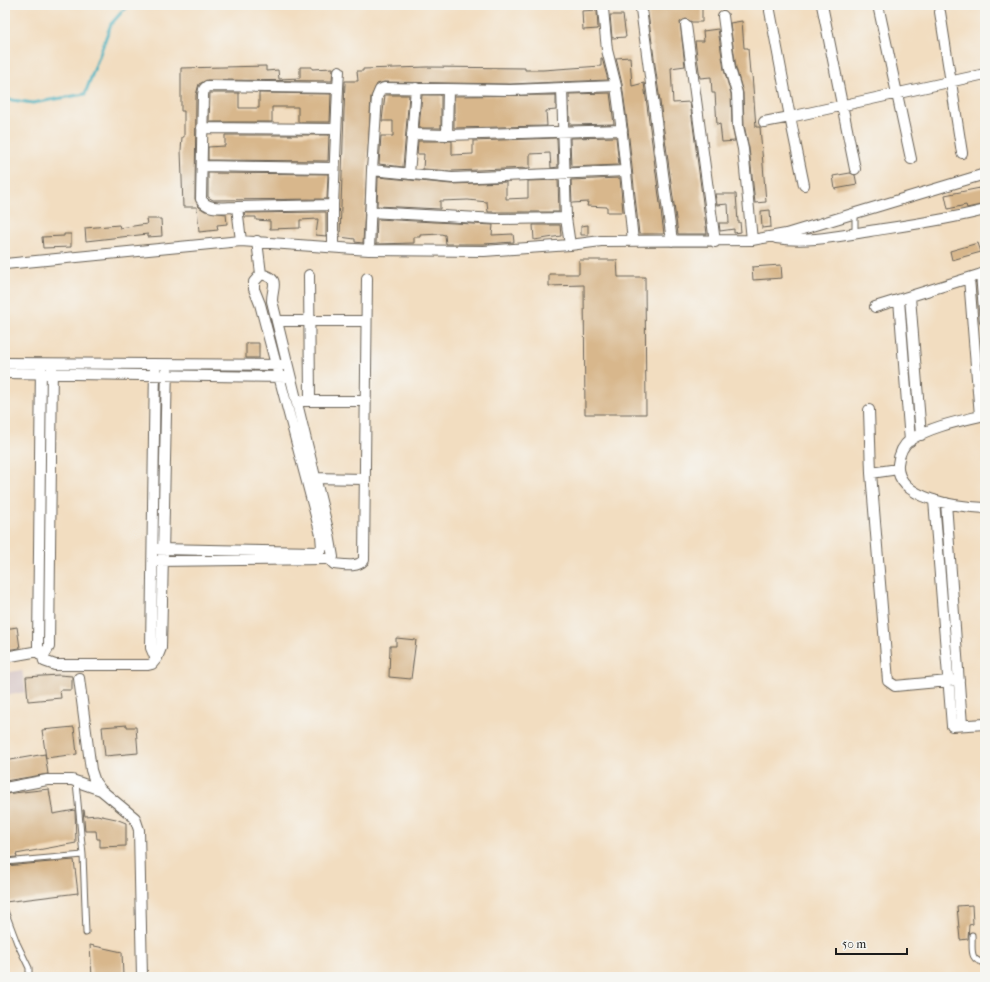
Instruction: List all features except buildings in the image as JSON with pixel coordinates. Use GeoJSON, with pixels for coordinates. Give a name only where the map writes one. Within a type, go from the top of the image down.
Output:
{"type":"FeatureCollection","features":[{"type":"Feature","properties":{"kind":"street"},"geometry":{"type":"LineString","coordinates":[[822,5],[855,169]]}},
{"type":"Feature","properties":{"kind":"street"},"geometry":{"type":"LineString","coordinates":[[878,5],[911,158]]}},
{"type":"Feature","properties":{"kind":"street"},"geometry":{"type":"LineString","coordinates":[[603,9],[607,50],[616,86],[622,130],[633,241]]}},
{"type":"Feature","properties":{"kind":"street"},"geometry":{"type":"LineString","coordinates":[[641,9],[672,241]]}},
{"type":"Feature","properties":{"kind":"street"},"geometry":{"type":"LineString","coordinates":[[770,11],[804,185]]}},
{"type":"Feature","properties":{"kind":"street"},"geometry":{"type":"LineString","coordinates":[[940,12],[962,153]]}},
{"type":"Feature","properties":{"kind":"street"},"geometry":{"type":"LineString","coordinates":[[723,16],[730,69],[737,93],[738,126],[743,148],[752,240]]}},
{"type":"Feature","properties":{"kind":"street"},"geometry":{"type":"LineString","coordinates":[[686,24],[715,242]]}},
{"type":"Feature","properties":{"kind":"street"},"geometry":{"type":"LineString","coordinates":[[333,246],[334,168],[339,71]]}},
{"type":"Feature","properties":{"kind":"street"},"geometry":{"type":"LineString","coordinates":[[764,122],[985,74]]}},
{"type":"Feature","properties":{"kind":"street"},"geometry":{"type":"LineString","coordinates":[[333,205],[208,207],[204,204],[201,199],[203,95],[204,89],[207,86],[338,88]]}},
{"type":"Feature","properties":{"kind":"street"},"geometry":{"type":"LineString","coordinates":[[369,250],[372,170],[378,94],[384,88],[510,90],[616,86]]}},
{"type":"Feature","properties":{"kind":"street"},"geometry":{"type":"LineString","coordinates":[[409,174],[416,88]]}},
{"type":"Feature","properties":{"kind":"street"},"geometry":{"type":"LineString","coordinates":[[562,88],[566,218],[570,245]]}},
{"type":"Feature","properties":{"kind":"street"},"geometry":{"type":"LineString","coordinates":[[447,135],[448,89]]}},
{"type":"Feature","properties":{"kind":"street"},"geometry":{"type":"LineString","coordinates":[[202,128],[336,129]]}},
{"type":"Feature","properties":{"kind":"street"},"geometry":{"type":"LineString","coordinates":[[412,134],[447,135],[622,130]]}},
{"type":"Feature","properties":{"kind":"street"},"geometry":{"type":"LineString","coordinates":[[202,166],[334,168]]}},
{"type":"Feature","properties":{"kind":"street"},"geometry":{"type":"LineString","coordinates":[[372,170],[452,178],[626,171]]}},
{"type":"Feature","properties":{"kind":"street"},"geometry":{"type":"LineString","coordinates":[[5,264],[241,241],[333,246],[369,250],[484,251],[570,245],[601,240],[715,242],[752,240],[771,237],[985,174]]}},
{"type":"Feature","properties":{"kind":"street"},"geometry":{"type":"LineString","coordinates":[[237,207],[241,241]]}},
{"type":"Feature","properties":{"kind":"street"},"geometry":{"type":"LineString","coordinates":[[771,237],[806,241],[954,218],[985,210]]}},
{"type":"Feature","properties":{"kind":"street"},"geometry":{"type":"LineString","coordinates":[[370,212],[497,219],[566,218]]}},
{"type":"Feature","properties":{"kind":"street"},"geometry":{"type":"LineString","coordinates":[[257,241],[261,274]]}},
{"type":"Feature","properties":{"kind":"street"},"geometry":{"type":"LineString","coordinates":[[261,274],[271,277],[274,283],[272,301],[277,321],[282,365]]}},
{"type":"Feature","properties":{"kind":"street"},"geometry":{"type":"LineString","coordinates":[[158,561],[329,559],[333,557],[333,550],[311,478],[282,365],[253,286],[256,278],[261,274]]}},
{"type":"Feature","properties":{"kind":"street"},"geometry":{"type":"LineString","coordinates":[[874,307],[983,274],[985,321]]}},
{"type":"Feature","properties":{"kind":"street"},"geometry":{"type":"LineString","coordinates":[[309,275],[310,400]]}},
{"type":"Feature","properties":{"kind":"street"},"geometry":{"type":"LineString","coordinates":[[329,559],[334,564],[347,565],[361,563],[364,560],[367,278]]}},
{"type":"Feature","properties":{"kind":"street"},"geometry":{"type":"LineString","coordinates":[[969,278],[983,415],[931,430],[910,441],[899,456],[898,469],[907,486],[917,493],[946,503],[985,508]]}},
{"type":"Feature","properties":{"kind":"street"},"geometry":{"type":"LineString","coordinates":[[910,297],[921,435]]}},
{"type":"Feature","properties":{"kind":"street"},"geometry":{"type":"LineString","coordinates":[[899,300],[910,441]]}},
{"type":"Feature","properties":{"kind":"street"},"geometry":{"type":"LineString","coordinates":[[277,321],[366,321]]}},
{"type":"Feature","properties":{"kind":"street"},"geometry":{"type":"LineString","coordinates":[[5,363],[46,369]]}},
{"type":"Feature","properties":{"kind":"street"},"geometry":{"type":"LineString","coordinates":[[167,371],[282,365]]}},
{"type":"Feature","properties":{"kind":"street"},"geometry":{"type":"LineString","coordinates":[[5,373],[46,369],[167,371],[285,377]]}},
{"type":"Feature","properties":{"kind":"street"},"geometry":{"type":"LineString","coordinates":[[5,657],[48,652],[46,369]]}},
{"type":"Feature","properties":{"kind":"street"},"geometry":{"type":"LineString","coordinates":[[41,654],[44,661],[55,665],[148,665],[152,664],[158,658],[161,648],[155,371]]}},
{"type":"Feature","properties":{"kind":"street"},"geometry":{"type":"LineString","coordinates":[[158,549],[167,371]]}},
{"type":"Feature","properties":{"kind":"street"},"geometry":{"type":"LineString","coordinates":[[292,401],[365,401]]}},
{"type":"Feature","properties":{"kind":"street"},"geometry":{"type":"LineString","coordinates":[[869,410],[871,474],[888,681],[895,686],[959,680]]}},
{"type":"Feature","properties":{"kind":"street"},"geometry":{"type":"LineString","coordinates":[[871,474],[898,469]]}},
{"type":"Feature","properties":{"kind":"street"},"geometry":{"type":"LineString","coordinates":[[311,478],[365,479]]}},
{"type":"Feature","properties":{"kind":"street"},"geometry":{"type":"LineString","coordinates":[[158,549],[317,552],[322,548],[322,543],[311,478]]}},
{"type":"Feature","properties":{"kind":"street"},"geometry":{"type":"LineString","coordinates":[[934,500],[948,681],[957,725]]}},
{"type":"Feature","properties":{"kind":"street"},"geometry":{"type":"LineString","coordinates":[[946,503],[959,680],[957,725]]}},
{"type":"Feature","properties":{"kind":"street"},"geometry":{"type":"LineString","coordinates":[[79,678],[91,770],[101,790],[135,818],[139,830],[142,977]]}},
{"type":"Feature","properties":{"kind":"street"},"geometry":{"type":"LineString","coordinates":[[957,725],[985,724]]}},
{"type":"Feature","properties":{"kind":"street"},"geometry":{"type":"LineString","coordinates":[[5,788],[47,780],[76,782],[101,790]]}},
{"type":"Feature","properties":{"kind":"lane"},"geometry":{"type":"LineString","coordinates":[[855,212],[855,233]]}},
{"type":"Feature","properties":{"kind":"lane"},"geometry":{"type":"LineString","coordinates":[[76,782],[83,855],[86,933]]}},
{"type":"Feature","properties":{"kind":"lane"},"geometry":{"type":"LineString","coordinates":[[5,862],[83,855]]}},
{"type":"Feature","properties":{"kind":"lane"},"geometry":{"type":"LineString","coordinates":[[5,911],[17,943],[29,968],[29,977]]}},
{"type":"Feature","properties":{"kind":"lane"},"geometry":{"type":"LineString","coordinates":[[972,935],[973,957],[976,960],[985,963]]}},
{"type":"Feature","properties":{"kind":"shaded area"},"geometry":{"type":"Polygon","coordinates":[[[22,670],[26,692],[5,695],[5,673],[22,670]]]}},
{"type":"Feature","properties":{"kind":"waterway"},"geometry":{"type":"LineString","coordinates":[[5,99],[33,103],[85,94],[111,24],[128,5]]}}]}
